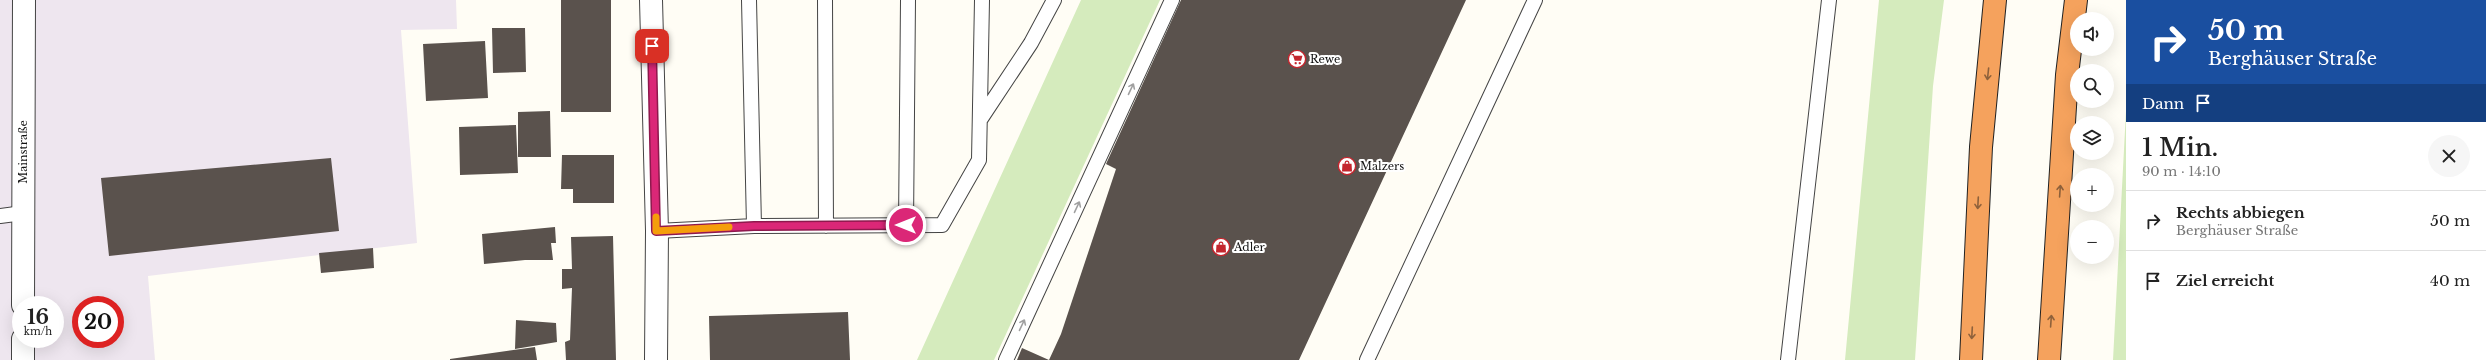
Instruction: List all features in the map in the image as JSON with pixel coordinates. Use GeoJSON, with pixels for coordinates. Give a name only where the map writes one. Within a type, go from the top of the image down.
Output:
{"type":"FeatureCollection","features":[{"type":"Feature","properties":{"kind":"highway"},"geometry":{"type":"LineString","coordinates":[[1971,360],[1981,147],[1995,0]]}},
{"type":"Feature","properties":{"kind":"highway"},"geometry":{"type":"LineString","coordinates":[[2048,360],[2068,75],[2076,0]]}},
{"type":"Feature","properties":{"kind":"street","name":"Mainstraße"},"geometry":{"type":"LineString","coordinates":[[23,296],[24,0]]}},
{"type":"Feature","properties":{"kind":"street"},"geometry":{"type":"LineString","coordinates":[[651,0],[656,231],[656,360]]}},
{"type":"Feature","properties":{"kind":"street"},"geometry":{"type":"LineString","coordinates":[[23,348],[23,360]]}},
{"type":"Feature","properties":{"kind":"lane"},"geometry":{"type":"LineString","coordinates":[[749,0],[754,226]]}},
{"type":"Feature","properties":{"kind":"lane"},"geometry":{"type":"LineString","coordinates":[[825,0],[826,226]]}},
{"type":"Feature","properties":{"kind":"lane"},"geometry":{"type":"LineString","coordinates":[[906,225],[908,0]]}},
{"type":"Feature","properties":{"kind":"lane"},"geometry":{"type":"LineString","coordinates":[[656,231],[754,226],[942,225],[980,160],[982,0]]}},
{"type":"Feature","properties":{"kind":"lane"},"geometry":{"type":"LineString","coordinates":[[980,120],[1031,43],[1054,0]]}},
{"type":"Feature","properties":{"kind":"lane"},"geometry":{"type":"LineString","coordinates":[[1006,360],[1172,0]]}},
{"type":"Feature","properties":{"kind":"lane"},"geometry":{"type":"LineString","coordinates":[[1367,360],[1534,0]]}},
{"type":"Feature","properties":{"kind":"lane"},"geometry":{"type":"LineString","coordinates":[[1788,360],[1829,0]]}},
{"type":"Feature","properties":{"kind":"lane"},"geometry":{"type":"LineString","coordinates":[[0,216],[23,213]]}},
{"type":"Feature","properties":{"kind":"shaded area"},"geometry":{"type":"Polygon","coordinates":[[[0,0],[456,0],[457,29],[401,30],[417,243],[148,276],[155,360],[0,360],[0,0]]]}},
{"type":"Feature","properties":{"kind":"green space"},"geometry":{"type":"Polygon","coordinates":[[[1081,0],[1160,0],[994,360],[917,360],[1081,0]]]}},
{"type":"Feature","properties":{"kind":"green space"},"geometry":{"type":"Polygon","coordinates":[[[1879,0],[1944,0],[1933,86],[1915,360],[1845,360],[1879,0]]]}},
{"type":"Feature","properties":{"kind":"green space"},"geometry":{"type":"Polygon","coordinates":[[[2126,111],[2126,360],[2113,360],[2126,111]]]}},
{"type":"Feature","properties":{"kind":"building"},"geometry":{"type":"Polygon","coordinates":[[[561,0],[611,0],[611,112],[561,112],[561,0]]]}},
{"type":"Feature","properties":{"kind":"building"},"geometry":{"type":"Polygon","coordinates":[[[1181,0],[1466,0],[1299,360],[1049,360],[1061,334],[1116,169],[1106,164],[1181,0]]]}},
{"type":"Feature","properties":{"kind":"building"},"geometry":{"type":"Polygon","coordinates":[[[492,28],[525,28],[526,72],[493,73],[492,28]]]}},
{"type":"Feature","properties":{"kind":"building"},"geometry":{"type":"Polygon","coordinates":[[[485,41],[488,98],[426,101],[423,44],[485,41]]]}},
{"type":"Feature","properties":{"kind":"building"},"geometry":{"type":"Polygon","coordinates":[[[550,111],[551,157],[518,157],[518,112],[550,111]]]}},
{"type":"Feature","properties":{"kind":"building"},"geometry":{"type":"Polygon","coordinates":[[[516,125],[518,173],[460,175],[459,127],[516,125]]]}},
{"type":"Feature","properties":{"kind":"building"},"geometry":{"type":"Polygon","coordinates":[[[562,155],[614,155],[614,203],[573,203],[573,189],[561,189],[562,155]]]}},
{"type":"Feature","properties":{"kind":"building"},"geometry":{"type":"Polygon","coordinates":[[[331,158],[339,231],[109,256],[101,178],[331,158]]]}},
{"type":"Feature","properties":{"kind":"building"},"geometry":{"type":"Polygon","coordinates":[[[555,227],[556,243],[551,243],[553,260],[525,260],[484,264],[482,234],[555,227]]]}},
{"type":"Feature","properties":{"kind":"building"},"geometry":{"type":"Polygon","coordinates":[[[613,236],[616,360],[566,360],[565,342],[570,340],[572,288],[562,289],[562,269],[572,269],[571,237],[613,236]]]}},
{"type":"Feature","properties":{"kind":"building"},"geometry":{"type":"Polygon","coordinates":[[[373,248],[374,268],[321,273],[319,253],[373,248]]]}},
{"type":"Feature","properties":{"kind":"building"},"geometry":{"type":"Polygon","coordinates":[[[848,312],[850,360],[710,360],[709,316],[848,312]]]}},
{"type":"Feature","properties":{"kind":"building"},"geometry":{"type":"Polygon","coordinates":[[[516,320],[556,323],[557,342],[515,349],[516,320]]]}},
{"type":"Feature","properties":{"kind":"building"},"geometry":{"type":"Polygon","coordinates":[[[535,347],[537,360],[450,360],[450,359],[535,347]]]}},
{"type":"Feature","properties":{"kind":"building"},"geometry":{"type":"Polygon","coordinates":[[[1022,348],[1049,360],[1017,360],[1022,348]]]}},
{"type":"Feature","properties":{"kind":"slow traffic"},"geometry":{"type":"LineString","coordinates":[[656,217],[656,231],[729,227]]}},
{"type":"Feature","properties":{"kind":"place","name":"Rewe"},"geometry":{"type":"Point","coordinates":[1297,59]}},
{"type":"Feature","properties":{"kind":"place","name":"Malzers"},"geometry":{"type":"Point","coordinates":[1347,166]}},
{"type":"Feature","properties":{"kind":"place","name":"Adler"},"geometry":{"type":"Point","coordinates":[1221,247]}},
{"type":"Feature","properties":{"kind":"route"},"geometry":{"type":"LineString","coordinates":[[652,46],[656,231],[754,226],[906,225]]}}]}
